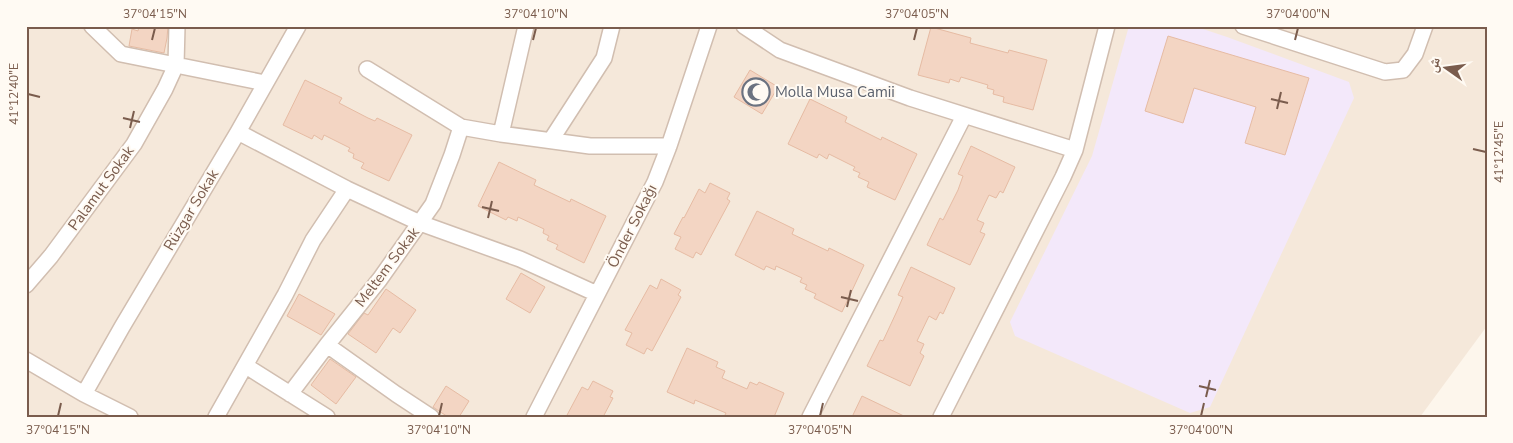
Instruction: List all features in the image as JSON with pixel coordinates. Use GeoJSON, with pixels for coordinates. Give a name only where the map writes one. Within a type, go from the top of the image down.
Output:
{"type":"FeatureCollection","features":[{"type":"Feature","properties":{"kind":"street"},"geometry":{"type":"LineString","coordinates":[[92,26],[121,54],[265,83]]}},
{"type":"Feature","properties":{"kind":"street","name":"Palamut Sokak"},"geometry":{"type":"LineString","coordinates":[[26,285],[51,256],[134,144],[165,89],[176,65],[177,26]]}},
{"type":"Feature","properties":{"kind":"street","name":"Rüzgar Sokak"},"geometry":{"type":"LineString","coordinates":[[84,394],[298,26]]}},
{"type":"Feature","properties":{"kind":"street"},"geometry":{"type":"LineString","coordinates":[[501,134],[526,26]]}},
{"type":"Feature","properties":{"kind":"street"},"geometry":{"type":"LineString","coordinates":[[551,140],[604,58],[612,26]]}},
{"type":"Feature","properties":{"kind":"street","name":"Önder Sokağı"},"geometry":{"type":"LineString","coordinates":[[534,417],[655,182],[709,26]]}},
{"type":"Feature","properties":{"kind":"street"},"geometry":{"type":"LineString","coordinates":[[744,26],[780,50],[910,98],[1075,150]]}},
{"type":"Feature","properties":{"kind":"street"},"geometry":{"type":"LineString","coordinates":[[941,417],[1059,186],[1075,150],[1107,26]]}},
{"type":"Feature","properties":{"kind":"street"},"geometry":{"type":"LineString","coordinates":[[1243,26],[1385,72],[1403,70],[1415,54],[1425,26]]}},
{"type":"Feature","properties":{"kind":"street"},"geometry":{"type":"LineString","coordinates":[[367,69],[461,127],[590,146],[669,146]]}},
{"type":"Feature","properties":{"kind":"street"},"geometry":{"type":"LineString","coordinates":[[810,417],[964,116]]}},
{"type":"Feature","properties":{"kind":"street","name":"Meltem Sokak"},"geometry":{"type":"LineString","coordinates":[[290,394],[380,279],[433,204],[461,127]]}},
{"type":"Feature","properties":{"kind":"street"},"geometry":{"type":"LineString","coordinates":[[238,132],[347,189],[420,223],[520,259],[597,294]]}},
{"type":"Feature","properties":{"kind":"street"},"geometry":{"type":"LineString","coordinates":[[216,417],[285,295],[313,240],[347,189]]}},
{"type":"Feature","properties":{"kind":"street"},"geometry":{"type":"LineString","coordinates":[[327,345],[431,417]]}},
{"type":"Feature","properties":{"kind":"street"},"geometry":{"type":"LineString","coordinates":[[26,360],[84,394],[130,417]]}},
{"type":"Feature","properties":{"kind":"street"},"geometry":{"type":"LineString","coordinates":[[246,366],[327,417]]}},
{"type":"Feature","properties":{"kind":"shaded area"},"geometry":{"type":"Polygon","coordinates":[[[26,26],[1487,26],[1487,326],[1420,417],[26,417],[26,26]]]}},
{"type":"Feature","properties":{"kind":"shaded area"},"geometry":{"type":"Polygon","coordinates":[[[1129,26],[1194,26],[1349,82],[1354,98],[1210,407],[1190,413],[1015,336],[1010,322],[1092,156],[1129,26]]]}},
{"type":"Feature","properties":{"kind":"building"},"geometry":{"type":"Polygon","coordinates":[[[139,26],[168,26],[164,53],[129,46],[132,29],[138,31],[139,26]]]}},
{"type":"Feature","properties":{"kind":"building"},"geometry":{"type":"Polygon","coordinates":[[[931,27],[971,38],[970,43],[1008,53],[1009,50],[1047,60],[1033,110],[1003,102],[1004,97],[993,94],[994,90],[987,88],[988,85],[961,77],[959,82],[950,79],[949,83],[918,75],[931,27]]]}},
{"type":"Feature","properties":{"kind":"building"},"geometry":{"type":"Polygon","coordinates":[[[1168,36],[1309,78],[1285,155],[1245,143],[1256,107],[1194,88],[1183,123],[1145,111],[1168,36]]]}},
{"type":"Feature","properties":{"kind":"building","name":"Molla Musa Camii"},"geometry":{"type":"Polygon","coordinates":[[[750,70],[778,87],[762,114],[734,97],[750,70]]]}},
{"type":"Feature","properties":{"kind":"building"},"geometry":{"type":"Polygon","coordinates":[[[305,80],[342,98],[339,103],[368,118],[375,121],[377,118],[412,135],[389,181],[361,168],[364,163],[353,158],[354,154],[348,151],[350,148],[324,135],[322,140],[314,135],[312,139],[283,125],[305,80]]]}},
{"type":"Feature","properties":{"kind":"building"},"geometry":{"type":"Polygon","coordinates":[[[810,99],[847,117],[845,122],[881,140],[882,137],[917,154],[895,200],[867,187],[869,182],[858,177],[860,173],[853,170],[855,167],[829,154],[827,159],[819,154],[817,158],[788,144],[810,99]]]}},
{"type":"Feature","properties":{"kind":"building"},"geometry":{"type":"Polygon","coordinates":[[[971,146],[1015,167],[1003,193],[1000,191],[996,198],[989,195],[977,220],[984,223],[980,232],[985,234],[970,265],[927,245],[940,218],[943,220],[958,190],[963,176],[958,174],[971,146]]]}},
{"type":"Feature","properties":{"kind":"building"},"geometry":{"type":"Polygon","coordinates":[[[499,162],[536,180],[534,185],[570,202],[571,199],[606,216],[584,263],[556,249],[558,245],[547,240],[549,236],[543,233],[544,229],[518,217],[517,221],[508,217],[506,220],[478,206],[499,162]]]}},
{"type":"Feature","properties":{"kind":"building"},"geometry":{"type":"Polygon","coordinates":[[[710,183],[730,193],[727,199],[730,201],[701,255],[696,252],[693,258],[675,249],[681,237],[674,234],[699,189],[705,193],[710,183]]]}},
{"type":"Feature","properties":{"kind":"building"},"geometry":{"type":"Polygon","coordinates":[[[757,211],[794,229],[792,234],[828,251],[829,248],[864,265],[842,312],[814,298],[816,294],[805,289],[807,285],[800,282],[802,278],[776,266],[775,270],[766,266],[764,270],[735,255],[757,211]]]}},
{"type":"Feature","properties":{"kind":"building"},"geometry":{"type":"Polygon","coordinates":[[[911,267],[955,288],[943,314],[940,312],[936,320],[929,316],[917,341],[924,344],[920,353],[924,356],[910,386],[867,366],[880,340],[883,341],[897,311],[903,297],[898,295],[911,267]]]}},
{"type":"Feature","properties":{"kind":"building"},"geometry":{"type":"Polygon","coordinates":[[[521,273],[545,287],[530,313],[506,299],[521,273]]]}},
{"type":"Feature","properties":{"kind":"building"},"geometry":{"type":"Polygon","coordinates":[[[661,279],[681,290],[678,295],[681,297],[652,351],[647,348],[644,354],[626,345],[632,333],[625,330],[650,285],[657,289],[661,279]]]}},
{"type":"Feature","properties":{"kind":"building"},"geometry":{"type":"Polygon","coordinates":[[[386,289],[416,310],[400,333],[393,328],[376,353],[348,334],[364,313],[368,315],[386,289]]]}},
{"type":"Feature","properties":{"kind":"building"},"geometry":{"type":"Polygon","coordinates":[[[299,294],[335,314],[321,335],[287,316],[299,294]]]}},
{"type":"Feature","properties":{"kind":"building"},"geometry":{"type":"Polygon","coordinates":[[[687,348],[718,362],[716,367],[725,371],[722,378],[747,389],[750,382],[757,385],[759,382],[784,393],[774,417],[724,417],[726,413],[695,400],[694,404],[667,392],[687,348]]]}},
{"type":"Feature","properties":{"kind":"building"},"geometry":{"type":"Polygon","coordinates":[[[330,359],[356,377],[336,404],[311,385],[330,359]]]}},
{"type":"Feature","properties":{"kind":"building"},"geometry":{"type":"Polygon","coordinates":[[[593,381],[613,391],[610,397],[613,398],[603,417],[566,417],[582,387],[588,390],[593,381]]]}},
{"type":"Feature","properties":{"kind":"building"},"geometry":{"type":"Polygon","coordinates":[[[446,386],[469,401],[459,417],[448,417],[433,407],[446,386]]]}},
{"type":"Feature","properties":{"kind":"building"},"geometry":{"type":"Polygon","coordinates":[[[862,396],[906,417],[852,417],[862,396]]]}},
{"type":"Feature","properties":{"kind":"place","name":"Molla Musa Camii"},"geometry":{"type":"Point","coordinates":[756,92]}}]}
